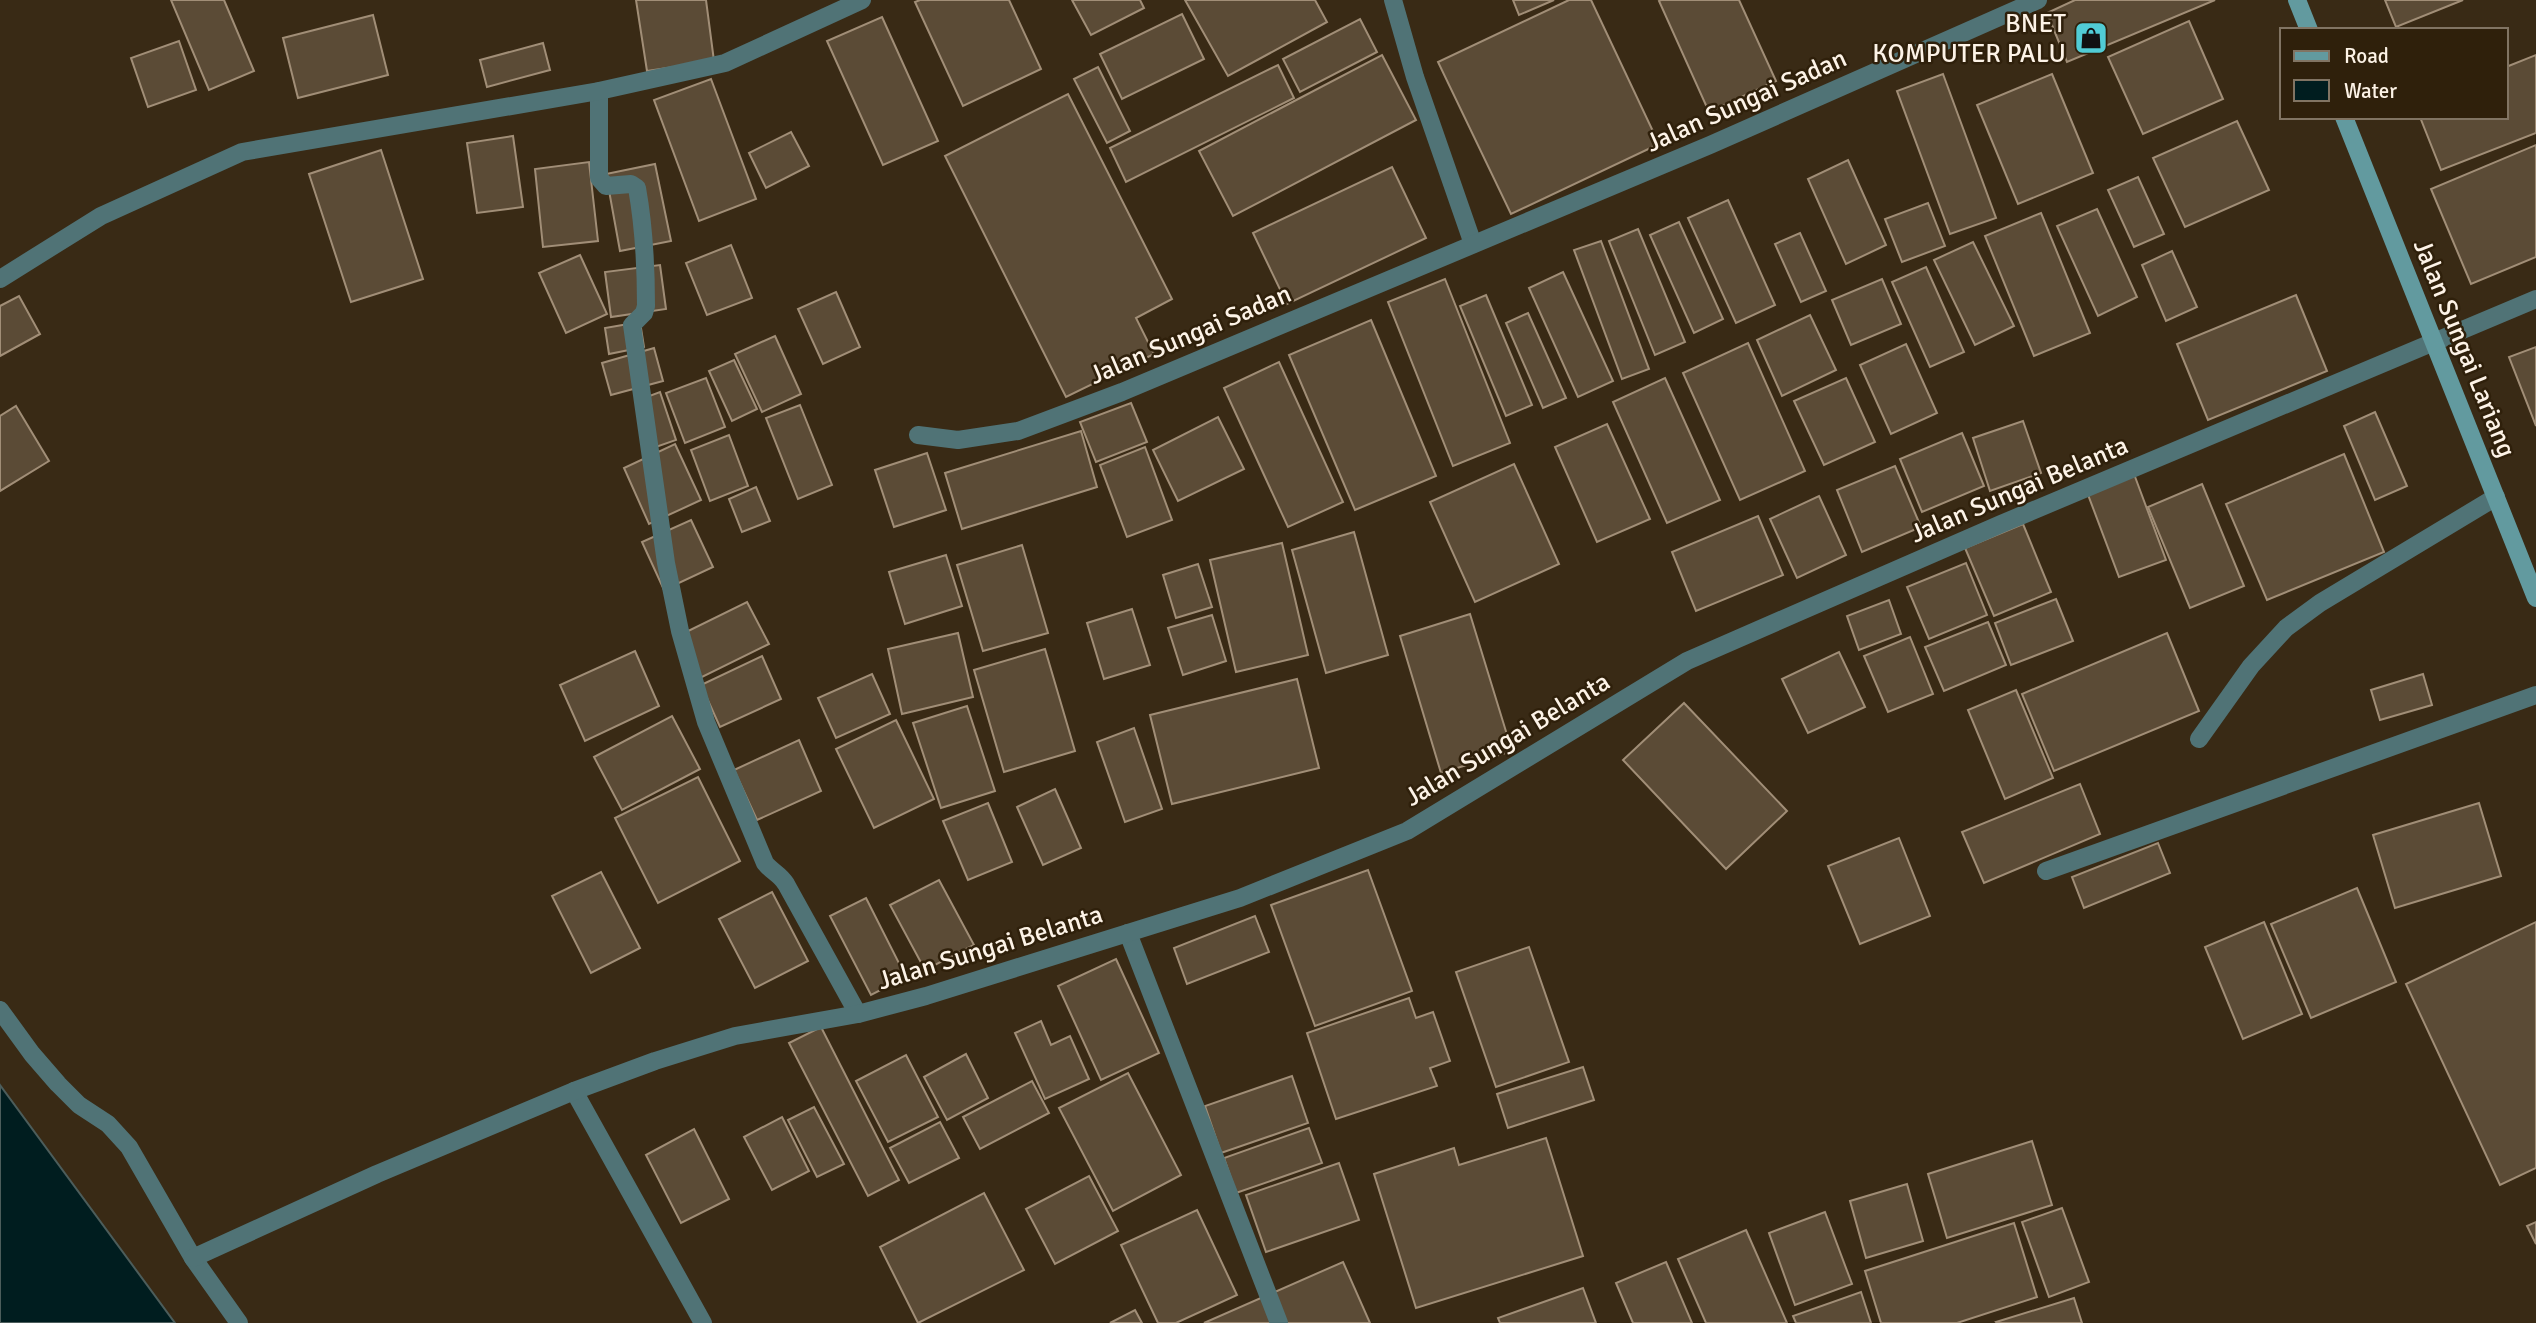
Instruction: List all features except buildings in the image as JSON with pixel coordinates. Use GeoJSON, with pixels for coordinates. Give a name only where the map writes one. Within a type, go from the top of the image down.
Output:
{"type":"FeatureCollection","features":[{"type":"Feature","properties":{"kind":"street"},"geometry":{"type":"LineString","coordinates":[[0,279],[101,216],[242,152],[599,91],[725,63],[862,0]]}},
{"type":"Feature","properties":{"kind":"street"},"geometry":{"type":"LineString","coordinates":[[1393,0],[1415,77],[1473,244]]}},
{"type":"Feature","properties":{"kind":"street","name":"Jalan Sungai Sadan"},"geometry":{"type":"LineString","coordinates":[[918,435],[958,440],[1018,431],[1122,392],[1710,145],[2038,0]]}},
{"type":"Feature","properties":{"kind":"street"},"geometry":{"type":"LineString","coordinates":[[2297,0],[2308,28]]}},
{"type":"Feature","properties":{"kind":"street"},"geometry":{"type":"LineString","coordinates":[[599,91],[599,178],[606,186],[631,184],[637,188],[640,206],[646,254],[646,306],[644,313],[632,325],[666,563],[680,631],[706,722],[765,863],[771,872],[782,876],[858,1014]]}},
{"type":"Feature","properties":{"kind":"street","name":"Jalan Sungai Lariang"},"geometry":{"type":"LineString","coordinates":[[2345,119],[2536,598]]}},
{"type":"Feature","properties":{"kind":"street","name":"Jalan Sungai Belanta"},"geometry":{"type":"LineString","coordinates":[[193,1258],[377,1174],[574,1091],[655,1061],[735,1037],[858,1014],[926,996],[1240,898],[1407,831],[1687,662],[2001,524],[2536,299]]}},
{"type":"Feature","properties":{"kind":"street"},"geometry":{"type":"LineString","coordinates":[[2199,739],[2251,666],[2286,628],[2320,603],[2496,498]]}},
{"type":"Feature","properties":{"kind":"street"},"geometry":{"type":"LineString","coordinates":[[2046,871],[2536,695]]}},
{"type":"Feature","properties":{"kind":"street"},"geometry":{"type":"LineString","coordinates":[[1128,933],[1279,1323]]}},
{"type":"Feature","properties":{"kind":"street"},"geometry":{"type":"LineString","coordinates":[[0,1010],[58,1084],[79,1105],[108,1125],[129,1147],[193,1258],[239,1323]]}},
{"type":"Feature","properties":{"kind":"street"},"geometry":{"type":"LineString","coordinates":[[574,1091],[703,1323]]}},
{"type":"Feature","properties":{"kind":"water"},"geometry":{"type":"Polygon","coordinates":[[[0,1085],[175,1323],[0,1323],[0,1085]]]}},
{"type":"Feature","properties":{"kind":"place","name":"BNET KOMPUTER PALU"},"geometry":{"type":"Point","coordinates":[2091,38]}}]}
